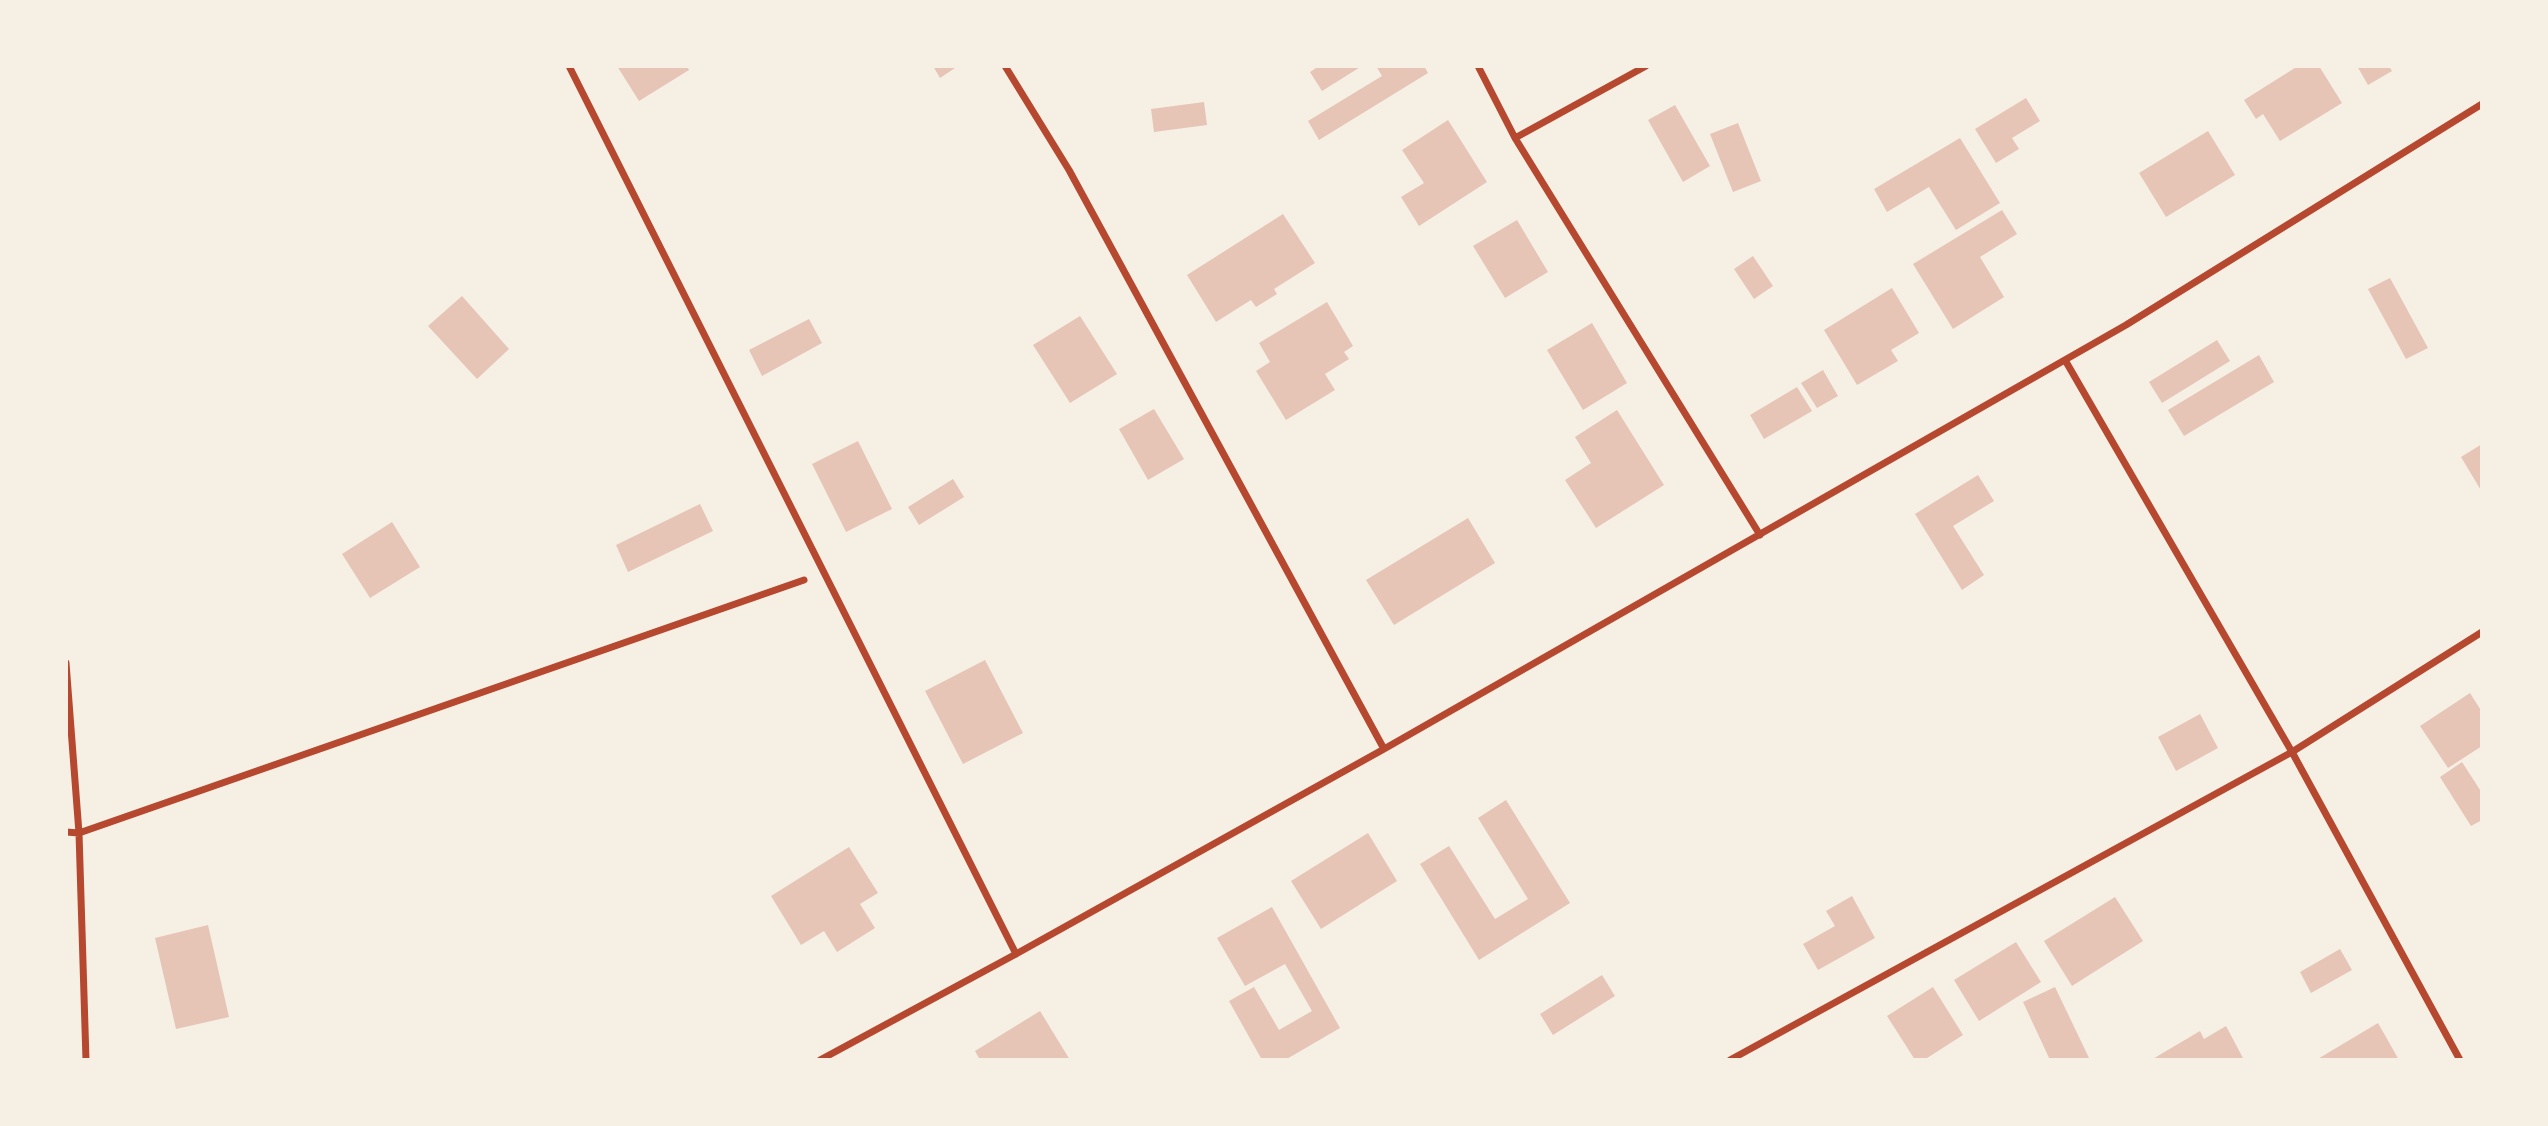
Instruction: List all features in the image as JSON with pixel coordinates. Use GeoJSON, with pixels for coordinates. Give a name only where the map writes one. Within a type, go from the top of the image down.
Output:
{"type":"FeatureCollection","features":[{"type":"Feature","properties":{"kind":"street"},"geometry":{"type":"LineString","coordinates":[[569,66],[1016,954]]}},
{"type":"Feature","properties":{"kind":"street"},"geometry":{"type":"LineString","coordinates":[[1005,66],[1069,170],[1384,749]]}},
{"type":"Feature","properties":{"kind":"street"},"geometry":{"type":"LineString","coordinates":[[1478,66],[1515,138],[1760,535]]}},
{"type":"Feature","properties":{"kind":"street"},"geometry":{"type":"LineString","coordinates":[[1515,138],[1646,66]]}},
{"type":"Feature","properties":{"kind":"street"},"geometry":{"type":"LineString","coordinates":[[820,1059],[1016,954],[1384,749],[2126,325],[2482,104]]}},
{"type":"Feature","properties":{"kind":"street"},"geometry":{"type":"LineString","coordinates":[[2065,360],[2292,752],[2460,1059]]}},
{"type":"Feature","properties":{"kind":"street"},"geometry":{"type":"LineString","coordinates":[[66,832],[79,832],[804,580]]}},
{"type":"Feature","properties":{"kind":"street"},"geometry":{"type":"LineString","coordinates":[[1730,1059],[2292,752],[2482,632]]}},
{"type":"Feature","properties":{"kind":"street"},"geometry":{"type":"LineString","coordinates":[[66,663],[79,832],[86,1059]]}},
{"type":"Feature","properties":{"kind":"building"},"geometry":{"type":"Polygon","coordinates":[[[617,66],[687,66],[689,70],[639,101],[617,66]]]}},
{"type":"Feature","properties":{"kind":"building"},"geometry":{"type":"Polygon","coordinates":[[[933,66],[958,66],[940,78],[933,66]]]}},
{"type":"Feature","properties":{"kind":"building"},"geometry":{"type":"Polygon","coordinates":[[[1319,66],[1362,66],[1322,91],[1310,72],[1319,66]]]}},
{"type":"Feature","properties":{"kind":"building"},"geometry":{"type":"Polygon","coordinates":[[[1376,66],[1424,66],[1428,73],[1319,140],[1308,121],[1382,76],[1376,66]]]}},
{"type":"Feature","properties":{"kind":"building"},"geometry":{"type":"Polygon","coordinates":[[[2298,66],[2319,66],[2342,103],[2280,141],[2263,114],[2256,119],[2244,100],[2298,66]]]}},
{"type":"Feature","properties":{"kind":"building"},"geometry":{"type":"Polygon","coordinates":[[[2357,66],[2389,66],[2392,71],[2368,85],[2357,66]]]}},
{"type":"Feature","properties":{"kind":"building"},"geometry":{"type":"Polygon","coordinates":[[[2026,98],[2040,121],[2012,138],[2019,149],[1996,163],[1975,129],[2026,98]]]}},
{"type":"Feature","properties":{"kind":"building"},"geometry":{"type":"Polygon","coordinates":[[[1204,102],[1207,125],[1154,132],[1151,109],[1204,102]]]}},
{"type":"Feature","properties":{"kind":"building"},"geometry":{"type":"Polygon","coordinates":[[[1675,105],[1710,166],[1683,182],[1648,120],[1675,105]]]}},
{"type":"Feature","properties":{"kind":"building"},"geometry":{"type":"Polygon","coordinates":[[[1448,120],[1487,182],[1419,226],[1401,197],[1424,183],[1402,150],[1448,120]]]}},
{"type":"Feature","properties":{"kind":"building"},"geometry":{"type":"Polygon","coordinates":[[[1738,123],[1761,181],[1733,192],[1710,134],[1738,123]]]}},
{"type":"Feature","properties":{"kind":"building"},"geometry":{"type":"Polygon","coordinates":[[[2208,131],[2235,175],[2166,217],[2139,173],[2208,131]]]}},
{"type":"Feature","properties":{"kind":"building"},"geometry":{"type":"Polygon","coordinates":[[[1960,138],[2000,203],[1956,230],[1929,187],[1887,212],[1874,189],[1960,138]]]}},
{"type":"Feature","properties":{"kind":"building"},"geometry":{"type":"Polygon","coordinates":[[[2002,210],[2017,234],[1980,257],[2004,297],[1953,329],[1913,264],[2002,210]]]}},
{"type":"Feature","properties":{"kind":"building"},"geometry":{"type":"Polygon","coordinates":[[[1283,214],[1315,263],[1274,289],[1277,294],[1256,307],[1251,300],[1216,322],[1187,275],[1283,214]]]}},
{"type":"Feature","properties":{"kind":"building"},"geometry":{"type":"Polygon","coordinates":[[[1517,220],[1548,272],[1505,298],[1473,246],[1517,220]]]}},
{"type":"Feature","properties":{"kind":"building"},"geometry":{"type":"Polygon","coordinates":[[[1753,256],[1773,286],[1754,299],[1734,269],[1753,256]]]}},
{"type":"Feature","properties":{"kind":"building"},"geometry":{"type":"Polygon","coordinates":[[[2390,278],[2428,348],[2406,359],[2368,289],[2390,278]]]}},
{"type":"Feature","properties":{"kind":"building"},"geometry":{"type":"Polygon","coordinates":[[[1892,288],[1919,333],[1891,350],[1898,361],[1857,385],[1824,330],[1892,288]]]}},
{"type":"Feature","properties":{"kind":"building"},"geometry":{"type":"Polygon","coordinates":[[[462,296],[509,349],[477,379],[428,326],[462,296]]]}},
{"type":"Feature","properties":{"kind":"building"},"geometry":{"type":"Polygon","coordinates":[[[1327,302],[1353,346],[1344,352],[1349,359],[1325,374],[1335,390],[1286,420],[1256,371],[1270,362],[1259,343],[1327,302]]]}},
{"type":"Feature","properties":{"kind":"building"},"geometry":{"type":"Polygon","coordinates":[[[1080,316],[1117,374],[1070,403],[1033,345],[1080,316]]]}},
{"type":"Feature","properties":{"kind":"building"},"geometry":{"type":"Polygon","coordinates":[[[809,319],[822,343],[762,376],[749,350],[809,319]]]}},
{"type":"Feature","properties":{"kind":"building"},"geometry":{"type":"Polygon","coordinates":[[[1592,323],[1627,383],[1583,410],[1547,350],[1592,323]]]}},
{"type":"Feature","properties":{"kind":"building"},"geometry":{"type":"Polygon","coordinates":[[[2217,340],[2230,361],[2162,403],[2149,382],[2217,340]]]}},
{"type":"Feature","properties":{"kind":"building"},"geometry":{"type":"Polygon","coordinates":[[[2259,355],[2274,382],[2184,436],[2168,410],[2259,355]]]}},
{"type":"Feature","properties":{"kind":"building"},"geometry":{"type":"Polygon","coordinates":[[[1823,370],[1838,396],[1817,408],[1801,383],[1823,370]]]}},
{"type":"Feature","properties":{"kind":"building"},"geometry":{"type":"Polygon","coordinates":[[[1797,387],[1812,411],[1764,439],[1750,415],[1797,387]]]}},
{"type":"Feature","properties":{"kind":"building"},"geometry":{"type":"Polygon","coordinates":[[[1154,409],[1184,459],[1148,480],[1119,429],[1154,409]]]}},
{"type":"Feature","properties":{"kind":"building"},"geometry":{"type":"Polygon","coordinates":[[[1617,410],[1664,485],[1596,528],[1565,480],[1591,463],[1575,437],[1617,410]]]}},
{"type":"Feature","properties":{"kind":"building"},"geometry":{"type":"Polygon","coordinates":[[[858,441],[892,509],[846,532],[812,464],[858,441]]]}},
{"type":"Feature","properties":{"kind":"building"},"geometry":{"type":"Polygon","coordinates":[[[2482,444],[2482,492],[2461,457],[2482,444]]]}},
{"type":"Feature","properties":{"kind":"building"},"geometry":{"type":"Polygon","coordinates":[[[1978,475],[1994,501],[1953,526],[1984,575],[1962,590],[1915,514],[1978,475]]]}},
{"type":"Feature","properties":{"kind":"building"},"geometry":{"type":"Polygon","coordinates":[[[953,479],[964,497],[919,525],[908,507],[953,479]]]}},
{"type":"Feature","properties":{"kind":"building"},"geometry":{"type":"Polygon","coordinates":[[[700,504],[713,531],[628,572],[616,545],[700,504]]]}},
{"type":"Feature","properties":{"kind":"building"},"geometry":{"type":"Polygon","coordinates":[[[1468,518],[1495,563],[1394,625],[1366,580],[1468,518]]]}},
{"type":"Feature","properties":{"kind":"building"},"geometry":{"type":"Polygon","coordinates":[[[392,522],[420,567],[370,598],[342,554],[392,522]]]}},
{"type":"Feature","properties":{"kind":"building"},"geometry":{"type":"Polygon","coordinates":[[[985,660],[1023,733],[963,764],[925,691],[985,660]]]}},
{"type":"Feature","properties":{"kind":"building"},"geometry":{"type":"Polygon","coordinates":[[[2470,693],[2482,712],[2482,746],[2448,768],[2420,726],[2470,693]]]}},
{"type":"Feature","properties":{"kind":"building"},"geometry":{"type":"Polygon","coordinates":[[[2200,714],[2218,748],[2176,771],[2158,737],[2200,714]]]}},
{"type":"Feature","properties":{"kind":"building"},"geometry":{"type":"Polygon","coordinates":[[[2462,762],[2482,793],[2482,820],[2471,826],[2440,777],[2462,762]]]}},
{"type":"Feature","properties":{"kind":"building"},"geometry":{"type":"Polygon","coordinates":[[[1506,800],[1570,903],[1479,960],[1420,864],[1449,846],[1495,919],[1528,899],[1478,818],[1506,800]]]}},
{"type":"Feature","properties":{"kind":"building"},"geometry":{"type":"Polygon","coordinates":[[[1368,833],[1397,881],[1321,929],[1291,881],[1368,833]]]}},
{"type":"Feature","properties":{"kind":"building"},"geometry":{"type":"Polygon","coordinates":[[[849,847],[878,893],[860,904],[875,928],[837,952],[824,931],[801,945],[771,896],[849,847]]]}},
{"type":"Feature","properties":{"kind":"building"},"geometry":{"type":"Polygon","coordinates":[[[1852,896],[1875,938],[1818,970],[1803,944],[1835,926],[1826,911],[1852,896]]]}},
{"type":"Feature","properties":{"kind":"building"},"geometry":{"type":"Polygon","coordinates":[[[2115,897],[2143,941],[2072,986],[2044,941],[2115,897]]]}},
{"type":"Feature","properties":{"kind":"building"},"geometry":{"type":"Polygon","coordinates":[[[1272,907],[1340,1028],[1285,1060],[1262,1060],[1229,1001],[1254,987],[1279,1030],[1312,1011],[1285,964],[1245,986],[1217,938],[1272,907]]]}},
{"type":"Feature","properties":{"kind":"building"},"geometry":{"type":"Polygon","coordinates":[[[208,925],[229,1017],[176,1029],[155,938],[208,925]]]}},
{"type":"Feature","properties":{"kind":"building"},"geometry":{"type":"Polygon","coordinates":[[[2016,942],[2041,982],[1979,1021],[1954,980],[2016,942]]]}},
{"type":"Feature","properties":{"kind":"building"},"geometry":{"type":"Polygon","coordinates":[[[2340,949],[2352,970],[2311,993],[2300,972],[2340,949]]]}},
{"type":"Feature","properties":{"kind":"building"},"geometry":{"type":"Polygon","coordinates":[[[1602,975],[1615,996],[1553,1035],[1540,1014],[1602,975]]]}},
{"type":"Feature","properties":{"kind":"building"},"geometry":{"type":"Polygon","coordinates":[[[1933,987],[1963,1035],[1924,1060],[1915,1060],[1887,1016],[1933,987]]]}},
{"type":"Feature","properties":{"kind":"building"},"geometry":{"type":"Polygon","coordinates":[[[2055,987],[2090,1060],[2050,1060],[2023,1002],[2055,987]]]}},
{"type":"Feature","properties":{"kind":"building"},"geometry":{"type":"Polygon","coordinates":[[[1040,1011],[1070,1060],[980,1060],[975,1051],[1040,1011]]]}},
{"type":"Feature","properties":{"kind":"building"},"geometry":{"type":"Polygon","coordinates":[[[2378,1023],[2399,1060],[2316,1060],[2378,1023]]]}},
{"type":"Feature","properties":{"kind":"building"},"geometry":{"type":"Polygon","coordinates":[[[2226,1026],[2244,1060],[2151,1060],[2200,1031],[2204,1039],[2226,1026]]]}}]}
